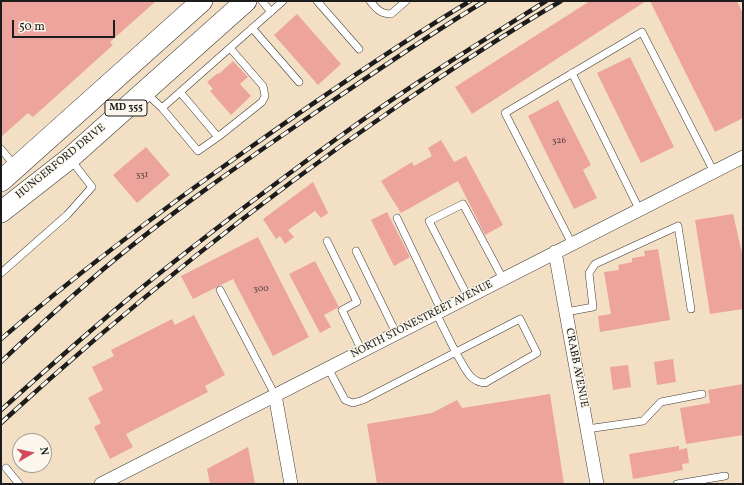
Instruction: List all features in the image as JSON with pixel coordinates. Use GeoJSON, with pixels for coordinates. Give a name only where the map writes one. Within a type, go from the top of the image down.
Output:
{"type":"FeatureCollection","features":[{"type":"Feature","properties":{"kind":"main road","name":"HUNGERFORD DRIVE"},"geometry":{"type":"LineString","coordinates":[[1,182],[202,1]]}},
{"type":"Feature","properties":{"kind":"main road","name":"HUNGERFORD DRIVE"},"geometry":{"type":"LineString","coordinates":[[1,212],[70,158],[246,1]]}},
{"type":"Feature","properties":{"kind":"street","name":"NORTH STONESTREET AVENUE"},"geometry":{"type":"LineString","coordinates":[[101,484],[555,252],[714,172],[742,161]]}},
{"type":"Feature","properties":{"kind":"street","name":"CRABB AVENUE"},"geometry":{"type":"LineString","coordinates":[[555,252],[598,484]]}},
{"type":"Feature","properties":{"kind":"street"},"geometry":{"type":"LineString","coordinates":[[275,396],[291,484]]}},
{"type":"Feature","properties":{"kind":"lane"},"geometry":{"type":"LineString","coordinates":[[262,1],[271,12]]}},
{"type":"Feature","properties":{"kind":"lane"},"geometry":{"type":"LineString","coordinates":[[162,108],[283,1]]}},
{"type":"Feature","properties":{"kind":"lane"},"geometry":{"type":"LineString","coordinates":[[317,1],[359,49]]}},
{"type":"Feature","properties":{"kind":"lane"},"geometry":{"type":"LineString","coordinates":[[370,1],[379,12],[384,14],[391,14],[406,1]]}},
{"type":"Feature","properties":{"kind":"lane"},"geometry":{"type":"LineString","coordinates":[[252,28],[298,82]]}},
{"type":"Feature","properties":{"kind":"lane"},"geometry":{"type":"LineString","coordinates":[[572,244],[505,113],[642,32],[714,172]]}},
{"type":"Feature","properties":{"kind":"lane"},"geometry":{"type":"LineString","coordinates":[[145,91],[162,108],[198,151],[262,102],[265,96],[262,86],[230,48]]}},
{"type":"Feature","properties":{"kind":"lane"},"geometry":{"type":"LineString","coordinates":[[572,73],[639,210]]}},
{"type":"Feature","properties":{"kind":"lane"},"geometry":{"type":"LineString","coordinates":[[180,92],[218,137]]}},
{"type":"Feature","properties":{"kind":"lane"},"geometry":{"type":"LineString","coordinates":[[1,149],[17,167]]}},
{"type":"Feature","properties":{"kind":"lane"},"geometry":{"type":"LineString","coordinates":[[1,273],[67,215],[92,187],[70,158]]}},
{"type":"Feature","properties":{"kind":"lane"},"geometry":{"type":"LineString","coordinates":[[468,297],[429,221],[464,204],[503,279]]}},
{"type":"Feature","properties":{"kind":"lane"},"geometry":{"type":"LineString","coordinates":[[328,368],[345,400],[353,403],[363,400],[456,353],[520,319],[537,354],[485,383],[477,382],[472,378],[456,353],[397,218]]}},
{"type":"Feature","properties":{"kind":"lane"},"geometry":{"type":"LineString","coordinates":[[566,312],[593,307],[589,272],[595,264],[678,226],[691,309]]}},
{"type":"Feature","properties":{"kind":"lane"},"geometry":{"type":"LineString","coordinates":[[326,241],[357,302],[342,310],[362,351]]}},
{"type":"Feature","properties":{"kind":"lane"},"geometry":{"type":"LineString","coordinates":[[356,251],[396,333]]}},
{"type":"Feature","properties":{"kind":"lane"},"geometry":{"type":"LineString","coordinates":[[220,290],[275,396]]}},
{"type":"Feature","properties":{"kind":"lane"},"geometry":{"type":"LineString","coordinates":[[587,429],[643,420],[661,402],[702,394]]}},
{"type":"Feature","properties":{"kind":"lane"},"geometry":{"type":"LineString","coordinates":[[6,468],[19,484]]}},
{"type":"Feature","properties":{"kind":"lane"},"geometry":{"type":"LineString","coordinates":[[677,484],[725,476]]}},
{"type":"Feature","properties":{"kind":"building"},"geometry":{"type":"Polygon","coordinates":[[[1,1],[156,1],[110,42],[113,45],[33,117],[28,113],[1,137],[1,1]]]}},
{"type":"Feature","properties":{"kind":"building"},"geometry":{"type":"Polygon","coordinates":[[[590,1],[646,1],[472,114],[455,87],[590,1]]]}},
{"type":"Feature","properties":{"kind":"building"},"geometry":{"type":"Polygon","coordinates":[[[650,1],[737,1],[743,14],[743,118],[715,132],[650,1]]]}},
{"type":"Feature","properties":{"kind":"building"},"geometry":{"type":"Polygon","coordinates":[[[297,14],[341,64],[318,85],[274,35],[297,14]]]}},
{"type":"Feature","properties":{"kind":"building"},"geometry":{"type":"Polygon","coordinates":[[[630,57],[674,147],[641,163],[597,73],[630,57]]]}},
{"type":"Feature","properties":{"kind":"building"},"geometry":{"type":"Polygon","coordinates":[[[233,61],[248,77],[240,84],[251,96],[231,115],[210,91],[213,89],[207,82],[218,73],[219,74],[233,61]]]}},
{"type":"Feature","properties":{"kind":"building"},"geometry":{"type":"Polygon","coordinates":[[[558,100],[591,165],[583,170],[597,198],[574,209],[528,116],[558,100]]]}},
{"type":"Feature","properties":{"kind":"building"},"geometry":{"type":"Polygon","coordinates":[[[441,140],[454,162],[466,156],[503,225],[485,235],[458,181],[401,213],[381,181],[412,162],[414,166],[432,156],[428,148],[441,140]]]}},
{"type":"Feature","properties":{"kind":"building"},"geometry":{"type":"Polygon","coordinates":[[[146,147],[170,175],[137,203],[113,175],[146,147]]]}},
{"type":"Feature","properties":{"kind":"building"},"geometry":{"type":"Polygon","coordinates":[[[313,182],[328,213],[321,218],[315,211],[288,230],[294,237],[285,244],[280,236],[276,239],[263,219],[313,182]]]}},
{"type":"Feature","properties":{"kind":"building"},"geometry":{"type":"Polygon","coordinates":[[[387,212],[410,257],[394,266],[371,220],[387,212]]]}},
{"type":"Feature","properties":{"kind":"building"},"geometry":{"type":"Polygon","coordinates":[[[733,214],[743,257],[743,309],[710,314],[695,220],[733,214]]]}},
{"type":"Feature","properties":{"kind":"building"},"geometry":{"type":"Polygon","coordinates":[[[258,237],[309,337],[273,356],[233,279],[193,299],[181,276],[258,237]]]}},
{"type":"Feature","properties":{"kind":"building"},"geometry":{"type":"Polygon","coordinates":[[[658,249],[670,320],[600,332],[598,316],[611,314],[604,272],[619,270],[618,265],[632,262],[632,258],[645,256],[644,251],[658,249]]]}},
{"type":"Feature","properties":{"kind":"building"},"geometry":{"type":"Polygon","coordinates":[[[315,261],[339,307],[324,315],[331,327],[320,333],[289,274],[315,261]]]}},
{"type":"Feature","properties":{"kind":"building"},"geometry":{"type":"Polygon","coordinates":[[[194,315],[225,375],[205,386],[208,392],[126,434],[133,447],[110,459],[94,427],[101,423],[88,398],[103,390],[92,367],[114,356],[111,350],[172,319],[175,325],[194,315]]]}},
{"type":"Feature","properties":{"kind":"building"},"geometry":{"type":"Polygon","coordinates":[[[673,359],[676,382],[657,385],[654,362],[673,359]]]}},
{"type":"Feature","properties":{"kind":"building"},"geometry":{"type":"Polygon","coordinates":[[[628,365],[631,387],[613,390],[610,367],[628,365]]]}},
{"type":"Feature","properties":{"kind":"building"},"geometry":{"type":"Polygon","coordinates":[[[743,384],[743,435],[686,444],[680,408],[710,403],[708,390],[743,384]]]}},
{"type":"Feature","properties":{"kind":"building"},"geometry":{"type":"Polygon","coordinates":[[[550,394],[564,484],[377,484],[367,424],[432,413],[457,400],[462,408],[550,394]]]}},
{"type":"Feature","properties":{"kind":"building"},"geometry":{"type":"Polygon","coordinates":[[[679,446],[679,450],[687,448],[689,463],[682,464],[683,470],[633,479],[629,454],[679,446]]]}},
{"type":"Feature","properties":{"kind":"building"},"geometry":{"type":"Polygon","coordinates":[[[248,447],[255,484],[210,484],[207,469],[248,447]]]}},
{"type":"Feature","properties":{"kind":"railway"},"geometry":{"type":"LineString","coordinates":[[1,339],[91,265],[216,172],[358,73],[413,36],[470,1]]}},
{"type":"Feature","properties":{"kind":"railway"},"geometry":{"type":"LineString","coordinates":[[1,362],[93,278],[178,210],[325,106],[424,39],[485,1]]}},
{"type":"Feature","properties":{"kind":"railway"},"geometry":{"type":"LineString","coordinates":[[1,410],[131,297],[195,245],[257,198],[390,101],[546,1]]}},
{"type":"Feature","properties":{"kind":"railway"},"geometry":{"type":"LineString","coordinates":[[1,423],[142,299],[290,183],[433,82],[497,40],[561,1]]}}]}
